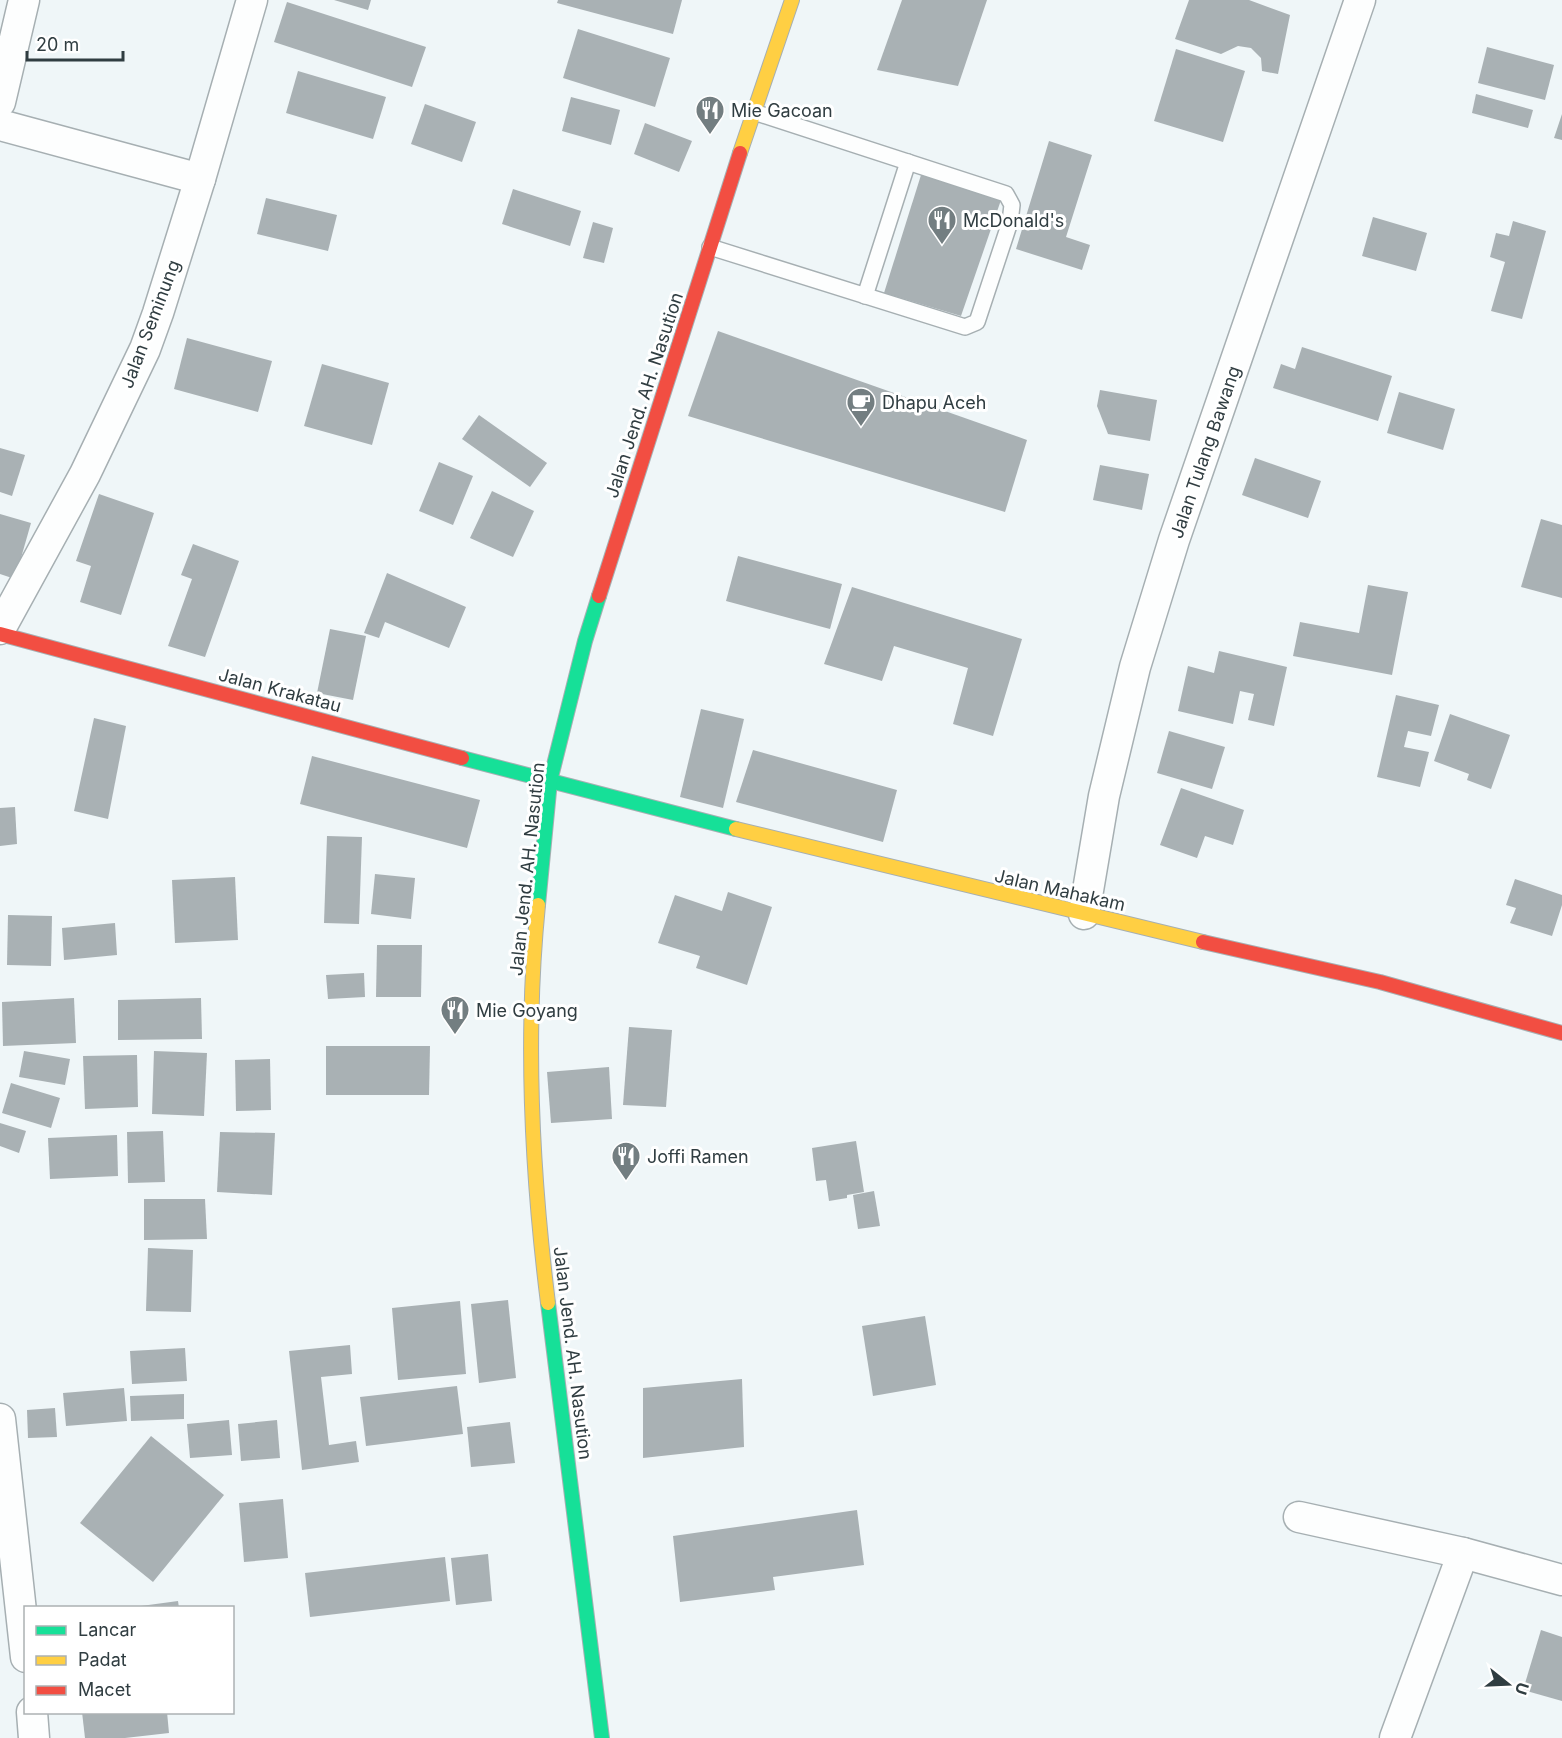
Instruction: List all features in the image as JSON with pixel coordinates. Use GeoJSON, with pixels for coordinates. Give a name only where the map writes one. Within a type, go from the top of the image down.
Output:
{"type":"FeatureCollection","features":[{"type":"Feature","properties":{"kind":"main road","name":"Jalan Jend. AH. Nasution"},"geometry":{"type":"LineString","coordinates":[[602,1738],[539,1228],[532,1062],[534,944],[550,781],[585,641],[710,247],[792,0]]}},
{"type":"Feature","properties":{"kind":"main road","name":"Jalan Krakatau"},"geometry":{"type":"LineString","coordinates":[[0,634],[550,781]]}},
{"type":"Feature","properties":{"kind":"main road","name":"Jalan Mahakam"},"geometry":{"type":"LineString","coordinates":[[550,781],[688,818],[1084,914],[1380,982],[1562,1033]]}},
{"type":"Feature","properties":{"kind":"street"},"geometry":{"type":"LineString","coordinates":[[0,102],[24,0]]}},
{"type":"Feature","properties":{"kind":"street","name":"Jalan Seminung"},"geometry":{"type":"LineString","coordinates":[[0,629],[85,474],[144,349],[158,313],[200,179],[252,0]]}},
{"type":"Feature","properties":{"kind":"street","name":"Jalan Tulang Bawang"},"geometry":{"type":"LineString","coordinates":[[1084,914],[1104,796],[1135,667],[1174,540],[1360,0]]}},
{"type":"Feature","properties":{"kind":"street"},"geometry":{"type":"LineString","coordinates":[[0,125],[200,179]]}},
{"type":"Feature","properties":{"kind":"street"},"geometry":{"type":"LineString","coordinates":[[0,1419],[24,1639]]}},
{"type":"Feature","properties":{"kind":"street"},"geometry":{"type":"LineString","coordinates":[[1299,1517],[1463,1553],[1562,1580]]}},
{"type":"Feature","properties":{"kind":"street"},"geometry":{"type":"LineString","coordinates":[[1395,1738],[1463,1553]]}},
{"type":"Feature","properties":{"kind":"street"},"geometry":{"type":"LineString","coordinates":[[32,1714],[34,1738]]}},
{"type":"Feature","properties":{"kind":"lane"},"geometry":{"type":"LineString","coordinates":[[710,247],[965,327],[977,322],[1010,222],[1012,205],[1006,194],[754,112]]}},
{"type":"Feature","properties":{"kind":"lane"},"geometry":{"type":"LineString","coordinates":[[865,296],[908,162]]}},
{"type":"Feature","properties":{"kind":"building"},"geometry":{"type":"Polygon","coordinates":[[[334,0],[371,0],[368,10],[334,0]]]}},
{"type":"Feature","properties":{"kind":"building"},"geometry":{"type":"Polygon","coordinates":[[[558,0],[682,0],[673,34],[557,3],[558,0]]]}},
{"type":"Feature","properties":{"kind":"building"},"geometry":{"type":"Polygon","coordinates":[[[902,0],[987,0],[958,86],[877,70],[902,0]]]}},
{"type":"Feature","properties":{"kind":"building"},"geometry":{"type":"Polygon","coordinates":[[[1189,0],[1249,0],[1290,15],[1278,74],[1262,71],[1261,58],[1251,48],[1238,46],[1221,54],[1175,39],[1189,0]]]}},
{"type":"Feature","properties":{"kind":"building"},"geometry":{"type":"Polygon","coordinates":[[[287,2],[426,47],[412,87],[274,42],[287,2]]]}},
{"type":"Feature","properties":{"kind":"building"},"geometry":{"type":"Polygon","coordinates":[[[578,29],[670,58],[655,107],[563,78],[578,29]]]}},
{"type":"Feature","properties":{"kind":"building"},"geometry":{"type":"Polygon","coordinates":[[[1487,47],[1554,65],[1545,100],[1478,83],[1487,47]]]}},
{"type":"Feature","properties":{"kind":"building"},"geometry":{"type":"Polygon","coordinates":[[[1176,49],[1245,71],[1223,142],[1154,121],[1176,49]]]}},
{"type":"Feature","properties":{"kind":"building"},"geometry":{"type":"Polygon","coordinates":[[[298,71],[386,97],[373,139],[286,113],[298,71]]]}},
{"type":"Feature","properties":{"kind":"building"},"geometry":{"type":"Polygon","coordinates":[[[1476,94],[1533,110],[1528,128],[1472,113],[1476,94]]]}},
{"type":"Feature","properties":{"kind":"building"},"geometry":{"type":"Polygon","coordinates":[[[571,97],[620,110],[611,145],[562,131],[571,97]]]}},
{"type":"Feature","properties":{"kind":"building"},"geometry":{"type":"Polygon","coordinates":[[[425,104],[476,122],[462,162],[411,144],[425,104]]]}},
{"type":"Feature","properties":{"kind":"building"},"geometry":{"type":"Polygon","coordinates":[[[1562,114],[1562,140],[1554,138],[1562,114]]]}},
{"type":"Feature","properties":{"kind":"building"},"geometry":{"type":"Polygon","coordinates":[[[645,123],[692,141],[679,172],[634,154],[645,123]]]}},
{"type":"Feature","properties":{"kind":"building"},"geometry":{"type":"Polygon","coordinates":[[[1049,141],[1092,155],[1066,237],[1090,245],[1082,270],[1016,249],[1049,141]]]}},
{"type":"Feature","properties":{"kind":"building","name":"McDonald's"},"geometry":{"type":"Polygon","coordinates":[[[921,175],[1001,200],[961,316],[884,293],[921,175]]]}},
{"type":"Feature","properties":{"kind":"building"},"geometry":{"type":"Polygon","coordinates":[[[513,189],[581,211],[570,246],[502,224],[513,189]]]}},
{"type":"Feature","properties":{"kind":"building"},"geometry":{"type":"Polygon","coordinates":[[[266,198],[337,215],[328,251],[257,234],[266,198]]]}},
{"type":"Feature","properties":{"kind":"building"},"geometry":{"type":"Polygon","coordinates":[[[1373,217],[1427,233],[1416,271],[1362,256],[1373,217]]]}},
{"type":"Feature","properties":{"kind":"building"},"geometry":{"type":"Polygon","coordinates":[[[1513,221],[1546,231],[1522,319],[1491,311],[1505,262],[1490,257],[1496,233],[1509,236],[1513,221]]]}},
{"type":"Feature","properties":{"kind":"building"},"geometry":{"type":"Polygon","coordinates":[[[593,222],[613,228],[604,263],[583,258],[593,222]]]}},
{"type":"Feature","properties":{"kind":"building","name":"Dhapu Aceh"},"geometry":{"type":"Polygon","coordinates":[[[718,331],[1027,440],[1005,512],[688,416],[718,331]]]}},
{"type":"Feature","properties":{"kind":"building"},"geometry":{"type":"Polygon","coordinates":[[[187,338],[272,361],[258,412],[174,389],[187,338]]]}},
{"type":"Feature","properties":{"kind":"building"},"geometry":{"type":"Polygon","coordinates":[[[1302,347],[1392,376],[1378,421],[1273,388],[1281,364],[1295,369],[1302,347]]]}},
{"type":"Feature","properties":{"kind":"building"},"geometry":{"type":"Polygon","coordinates":[[[322,364],[389,383],[372,445],[304,426],[322,364]]]}},
{"type":"Feature","properties":{"kind":"building"},"geometry":{"type":"Polygon","coordinates":[[[1100,390],[1157,400],[1150,441],[1108,434],[1097,406],[1100,390]]]}},
{"type":"Feature","properties":{"kind":"building"},"geometry":{"type":"Polygon","coordinates":[[[1399,392],[1455,409],[1443,450],[1387,433],[1399,392]]]}},
{"type":"Feature","properties":{"kind":"building"},"geometry":{"type":"Polygon","coordinates":[[[479,415],[547,463],[530,487],[462,439],[479,415]]]}},
{"type":"Feature","properties":{"kind":"building"},"geometry":{"type":"Polygon","coordinates":[[[0,448],[25,455],[12,496],[0,492],[0,448]]]}},
{"type":"Feature","properties":{"kind":"building"},"geometry":{"type":"Polygon","coordinates":[[[1255,458],[1321,481],[1308,518],[1242,495],[1255,458]]]}},
{"type":"Feature","properties":{"kind":"building"},"geometry":{"type":"Polygon","coordinates":[[[439,462],[473,476],[453,525],[419,511],[439,462]]]}},
{"type":"Feature","properties":{"kind":"building"},"geometry":{"type":"Polygon","coordinates":[[[1100,465],[1149,474],[1142,510],[1093,500],[1100,465]]]}},
{"type":"Feature","properties":{"kind":"building"},"geometry":{"type":"Polygon","coordinates":[[[492,491],[534,511],[513,557],[470,538],[492,491]]]}},
{"type":"Feature","properties":{"kind":"building"},"geometry":{"type":"Polygon","coordinates":[[[99,494],[154,513],[121,615],[80,602],[91,566],[76,561],[99,494]]]}},
{"type":"Feature","properties":{"kind":"building"},"geometry":{"type":"Polygon","coordinates":[[[0,514],[31,523],[15,579],[0,574],[0,514]]]}},
{"type":"Feature","properties":{"kind":"building"},"geometry":{"type":"Polygon","coordinates":[[[1541,519],[1562,525],[1562,598],[1521,587],[1541,519]]]}},
{"type":"Feature","properties":{"kind":"building"},"geometry":{"type":"Polygon","coordinates":[[[193,544],[239,561],[205,657],[168,646],[192,579],[181,575],[193,544]]]}},
{"type":"Feature","properties":{"kind":"building"},"geometry":{"type":"Polygon","coordinates":[[[738,556],[842,584],[830,629],[726,601],[738,556]]]}},
{"type":"Feature","properties":{"kind":"building"},"geometry":{"type":"Polygon","coordinates":[[[387,573],[466,607],[449,648],[385,622],[379,638],[364,633],[387,573]]]}},
{"type":"Feature","properties":{"kind":"building"},"geometry":{"type":"Polygon","coordinates":[[[1368,585],[1408,592],[1392,675],[1293,656],[1300,622],[1359,633],[1368,585]]]}},
{"type":"Feature","properties":{"kind":"building"},"geometry":{"type":"Polygon","coordinates":[[[852,587],[1022,639],[993,736],[953,724],[968,668],[894,646],[882,681],[824,664],[852,587]]]}},
{"type":"Feature","properties":{"kind":"building"},"geometry":{"type":"Polygon","coordinates":[[[330,629],[366,636],[353,700],[317,693],[330,629]]]}},
{"type":"Feature","properties":{"kind":"building"},"geometry":{"type":"Polygon","coordinates":[[[1219,651],[1287,667],[1274,726],[1248,720],[1254,694],[1240,691],[1233,724],[1178,711],[1188,666],[1214,673],[1219,651]]]}},
{"type":"Feature","properties":{"kind":"building"},"geometry":{"type":"Polygon","coordinates":[[[1396,695],[1439,705],[1431,736],[1408,731],[1404,747],[1429,752],[1420,787],[1377,777],[1396,695]]]}},
{"type":"Feature","properties":{"kind":"building"},"geometry":{"type":"Polygon","coordinates":[[[701,709],[744,719],[723,808],[680,797],[701,709]]]}},
{"type":"Feature","properties":{"kind":"building"},"geometry":{"type":"Polygon","coordinates":[[[1450,714],[1510,735],[1491,789],[1467,780],[1469,774],[1434,761],[1450,714]]]}},
{"type":"Feature","properties":{"kind":"building"},"geometry":{"type":"Polygon","coordinates":[[[94,718],[126,726],[108,819],[74,811],[94,718]]]}},
{"type":"Feature","properties":{"kind":"building"},"geometry":{"type":"Polygon","coordinates":[[[1169,731],[1225,747],[1212,789],[1157,773],[1169,731]]]}},
{"type":"Feature","properties":{"kind":"building"},"geometry":{"type":"Polygon","coordinates":[[[753,750],[897,790],[883,842],[736,802],[753,750]]]}},
{"type":"Feature","properties":{"kind":"building"},"geometry":{"type":"Polygon","coordinates":[[[312,756],[480,800],[467,848],[300,804],[312,756]]]}},
{"type":"Feature","properties":{"kind":"building"},"geometry":{"type":"Polygon","coordinates":[[[1181,788],[1244,810],[1233,845],[1205,836],[1197,858],[1160,845],[1181,788]]]}},
{"type":"Feature","properties":{"kind":"building"},"geometry":{"type":"Polygon","coordinates":[[[15,807],[17,844],[0,846],[0,808],[15,807]]]}},
{"type":"Feature","properties":{"kind":"building"},"geometry":{"type":"Polygon","coordinates":[[[327,836],[362,837],[359,924],[324,923],[327,836]]]}},
{"type":"Feature","properties":{"kind":"building"},"geometry":{"type":"Polygon","coordinates":[[[375,874],[415,878],[411,919],[371,914],[375,874]]]}},
{"type":"Feature","properties":{"kind":"building"},"geometry":{"type":"Polygon","coordinates":[[[235,877],[238,940],[175,943],[172,880],[235,877]]]}},
{"type":"Feature","properties":{"kind":"building"},"geometry":{"type":"Polygon","coordinates":[[[1515,879],[1562,895],[1562,905],[1552,936],[1510,923],[1516,908],[1506,905],[1515,879]]]}},
{"type":"Feature","properties":{"kind":"building"},"geometry":{"type":"Polygon","coordinates":[[[728,892],[772,907],[747,985],[696,968],[700,956],[658,943],[675,895],[722,911],[728,892]]]}},
{"type":"Feature","properties":{"kind":"building"},"geometry":{"type":"Polygon","coordinates":[[[8,915],[52,916],[51,966],[7,965],[8,915]]]}},
{"type":"Feature","properties":{"kind":"building"},"geometry":{"type":"Polygon","coordinates":[[[115,923],[117,955],[64,960],[62,928],[115,923]]]}},
{"type":"Feature","properties":{"kind":"building"},"geometry":{"type":"Polygon","coordinates":[[[377,945],[422,945],[421,997],[376,997],[377,945]]]}},
{"type":"Feature","properties":{"kind":"building"},"geometry":{"type":"Polygon","coordinates":[[[364,973],[365,997],[328,999],[326,975],[364,973]]]}},
{"type":"Feature","properties":{"kind":"building"},"geometry":{"type":"Polygon","coordinates":[[[74,998],[76,1043],[3,1046],[2,1002],[74,998]]]}},
{"type":"Feature","properties":{"kind":"building"},"geometry":{"type":"Polygon","coordinates":[[[201,998],[202,1039],[118,1040],[118,1000],[201,998]]]}},
{"type":"Feature","properties":{"kind":"building"},"geometry":{"type":"Polygon","coordinates":[[[629,1027],[672,1030],[666,1107],[623,1105],[629,1027]]]}},
{"type":"Feature","properties":{"kind":"building"},"geometry":{"type":"Polygon","coordinates":[[[326,1046],[430,1046],[429,1095],[326,1095],[326,1046]]]}},
{"type":"Feature","properties":{"kind":"building"},"geometry":{"type":"Polygon","coordinates":[[[24,1051],[70,1059],[65,1085],[19,1077],[24,1051]]]}},
{"type":"Feature","properties":{"kind":"building"},"geometry":{"type":"Polygon","coordinates":[[[154,1051],[207,1053],[204,1116],[152,1114],[154,1051]]]}},
{"type":"Feature","properties":{"kind":"building"},"geometry":{"type":"Polygon","coordinates":[[[137,1055],[138,1107],[85,1109],[83,1056],[137,1055]]]}},
{"type":"Feature","properties":{"kind":"building"},"geometry":{"type":"Polygon","coordinates":[[[270,1059],[271,1110],[236,1111],[235,1060],[270,1059]]]}},
{"type":"Feature","properties":{"kind":"building"},"geometry":{"type":"Polygon","coordinates":[[[609,1067],[612,1119],[551,1123],[547,1072],[609,1067]]]}},
{"type":"Feature","properties":{"kind":"building"},"geometry":{"type":"Polygon","coordinates":[[[11,1083],[60,1098],[51,1128],[2,1113],[11,1083]]]}},
{"type":"Feature","properties":{"kind":"building"},"geometry":{"type":"Polygon","coordinates":[[[0,1123],[26,1131],[19,1153],[0,1146],[0,1123]]]}},
{"type":"Feature","properties":{"kind":"building"},"geometry":{"type":"Polygon","coordinates":[[[163,1131],[165,1182],[128,1183],[127,1132],[163,1131]]]}},
{"type":"Feature","properties":{"kind":"building"},"geometry":{"type":"Polygon","coordinates":[[[220,1132],[275,1133],[272,1195],[217,1192],[220,1132]]]}},
{"type":"Feature","properties":{"kind":"building"},"geometry":{"type":"Polygon","coordinates":[[[117,1135],[118,1176],[50,1179],[48,1138],[117,1135]]]}},
{"type":"Feature","properties":{"kind":"building"},"geometry":{"type":"Polygon","coordinates":[[[856,1141],[864,1192],[829,1201],[826,1180],[816,1181],[812,1148],[856,1141]]]}},
{"type":"Feature","properties":{"kind":"building"},"geometry":{"type":"Polygon","coordinates":[[[874,1191],[880,1226],[858,1229],[853,1195],[874,1191]]]}},
{"type":"Feature","properties":{"kind":"building"},"geometry":{"type":"Polygon","coordinates":[[[144,1199],[205,1199],[207,1239],[144,1240],[144,1199]]]}},
{"type":"Feature","properties":{"kind":"building"},"geometry":{"type":"Polygon","coordinates":[[[148,1248],[193,1250],[191,1312],[146,1311],[148,1248]]]}},
{"type":"Feature","properties":{"kind":"building"},"geometry":{"type":"Polygon","coordinates":[[[508,1300],[516,1378],[479,1383],[471,1304],[508,1300]]]}},
{"type":"Feature","properties":{"kind":"building"},"geometry":{"type":"Polygon","coordinates":[[[460,1301],[466,1374],[398,1380],[392,1308],[460,1301]]]}},
{"type":"Feature","properties":{"kind":"building"},"geometry":{"type":"Polygon","coordinates":[[[925,1316],[936,1385],[873,1396],[862,1326],[925,1316]]]}},
{"type":"Feature","properties":{"kind":"building"},"geometry":{"type":"Polygon","coordinates":[[[350,1345],[352,1374],[321,1377],[329,1445],[356,1441],[359,1462],[302,1470],[289,1351],[350,1345]]]}},
{"type":"Feature","properties":{"kind":"building"},"geometry":{"type":"Polygon","coordinates":[[[185,1348],[187,1381],[132,1384],[130,1351],[185,1348]]]}},
{"type":"Feature","properties":{"kind":"building"},"geometry":{"type":"Polygon","coordinates":[[[742,1379],[744,1447],[643,1458],[643,1388],[742,1379]]]}},
{"type":"Feature","properties":{"kind":"building"},"geometry":{"type":"Polygon","coordinates":[[[457,1386],[463,1434],[366,1446],[360,1397],[457,1386]]]}},
{"type":"Feature","properties":{"kind":"building"},"geometry":{"type":"Polygon","coordinates":[[[124,1388],[127,1421],[66,1426],[63,1393],[124,1388]]]}},
{"type":"Feature","properties":{"kind":"building"},"geometry":{"type":"Polygon","coordinates":[[[184,1394],[184,1419],[131,1421],[130,1396],[184,1394]]]}},
{"type":"Feature","properties":{"kind":"building"},"geometry":{"type":"Polygon","coordinates":[[[55,1408],[57,1437],[28,1438],[27,1410],[55,1408]]]}},
{"type":"Feature","properties":{"kind":"building"},"geometry":{"type":"Polygon","coordinates":[[[229,1420],[232,1455],[190,1458],[187,1424],[229,1420]]]}},
{"type":"Feature","properties":{"kind":"building"},"geometry":{"type":"Polygon","coordinates":[[[277,1420],[280,1458],[241,1461],[238,1424],[277,1420]]]}},
{"type":"Feature","properties":{"kind":"building"},"geometry":{"type":"Polygon","coordinates":[[[510,1422],[515,1463],[471,1467],[467,1427],[510,1422]]]}},
{"type":"Feature","properties":{"kind":"building"},"geometry":{"type":"Polygon","coordinates":[[[151,1436],[224,1495],[153,1582],[80,1523],[151,1436]]]}},
{"type":"Feature","properties":{"kind":"building"},"geometry":{"type":"Polygon","coordinates":[[[283,1499],[288,1558],[244,1562],[239,1503],[283,1499]]]}},
{"type":"Feature","properties":{"kind":"building"},"geometry":{"type":"Polygon","coordinates":[[[857,1510],[864,1565],[773,1577],[775,1590],[680,1602],[673,1536],[857,1510]]]}},
{"type":"Feature","properties":{"kind":"building"},"geometry":{"type":"Polygon","coordinates":[[[488,1554],[492,1601],[456,1605],[451,1558],[488,1554]]]}},
{"type":"Feature","properties":{"kind":"building"},"geometry":{"type":"Polygon","coordinates":[[[445,1557],[450,1601],[310,1617],[305,1573],[445,1557]]]}},
{"type":"Feature","properties":{"kind":"building"},"geometry":{"type":"Polygon","coordinates":[[[178,1601],[179,1606],[141,1606],[178,1601]]]}},
{"type":"Feature","properties":{"kind":"building"},"geometry":{"type":"Polygon","coordinates":[[[1541,1630],[1562,1637],[1562,1701],[1523,1690],[1541,1630]]]}},
{"type":"Feature","properties":{"kind":"building"},"geometry":{"type":"Polygon","coordinates":[[[82,1714],[167,1714],[169,1733],[125,1738],[85,1738],[82,1714]]]}},
{"type":"Feature","properties":{"kind":"traffic: fast"},"geometry":{"type":"LineString","coordinates":[[538,905],[550,781],[585,641],[599,596]]}},
{"type":"Feature","properties":{"kind":"traffic: fast"},"geometry":{"type":"LineString","coordinates":[[462,758],[736,829]]}},
{"type":"Feature","properties":{"kind":"traffic: fast"},"geometry":{"type":"LineString","coordinates":[[548,1303],[602,1738]]}},
{"type":"Feature","properties":{"kind":"traffic: slow"},"geometry":{"type":"LineString","coordinates":[[740,153],[792,0]]}},
{"type":"Feature","properties":{"kind":"traffic: slow"},"geometry":{"type":"LineString","coordinates":[[736,829],[1203,942]]}},
{"type":"Feature","properties":{"kind":"traffic: slow"},"geometry":{"type":"LineString","coordinates":[[538,905],[532,1004],[532,1104],[538,1205],[548,1303]]}},
{"type":"Feature","properties":{"kind":"traffic: jam"},"geometry":{"type":"LineString","coordinates":[[599,596],[740,153]]}},
{"type":"Feature","properties":{"kind":"traffic: jam"},"geometry":{"type":"LineString","coordinates":[[0,634],[462,758]]}},
{"type":"Feature","properties":{"kind":"traffic: jam"},"geometry":{"type":"LineString","coordinates":[[1203,942],[1380,982],[1562,1033]]}},
{"type":"Feature","properties":{"kind":"place","name":"Mie Gacoan"},"geometry":{"type":"Point","coordinates":[710,136]}},
{"type":"Feature","properties":{"kind":"place","name":"McDonald's"},"geometry":{"type":"Point","coordinates":[942,246]}},
{"type":"Feature","properties":{"kind":"place","name":"Dhapu Aceh"},"geometry":{"type":"Point","coordinates":[861,428]}},
{"type":"Feature","properties":{"kind":"place","name":"Mie Goyang"},"geometry":{"type":"Point","coordinates":[455,1036]}},
{"type":"Feature","properties":{"kind":"place","name":"Joffi Ramen"},"geometry":{"type":"Point","coordinates":[626,1182]}}]}
